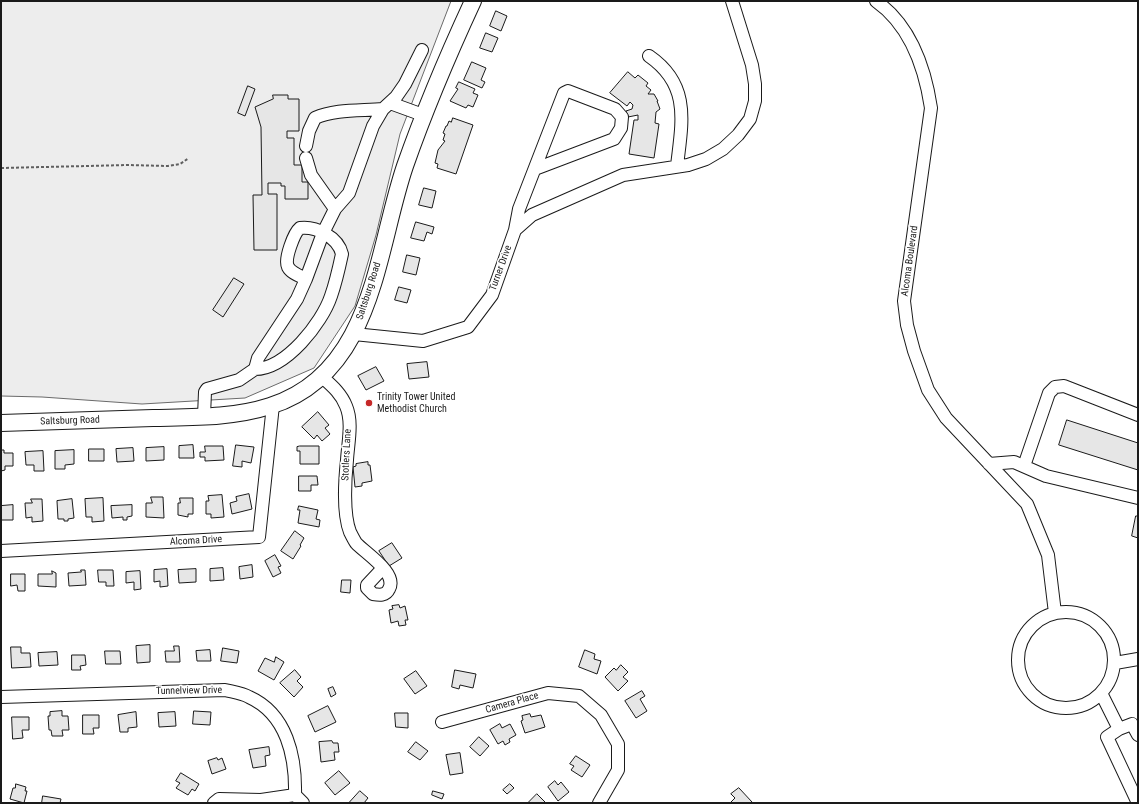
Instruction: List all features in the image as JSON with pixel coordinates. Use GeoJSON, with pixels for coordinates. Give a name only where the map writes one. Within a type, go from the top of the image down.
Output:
{"type":"FeatureCollection","features":[{"type":"Feature","properties":{"kind":"main road","name":"Saltsburg Road"},"geometry":{"type":"LineString","coordinates":[[1,423],[204,416],[252,411],[291,397],[321,376],[340,355],[354,334],[361,320],[374,283],[402,174],[423,115],[473,1]]}},
{"type":"Feature","properties":{"kind":"street"},"geometry":{"type":"LineString","coordinates":[[515,230],[532,215],[622,175],[677,166],[706,159],[722,149],[738,135],[750,119],[755,101],[755,84],[752,65],[732,1]]}},
{"type":"Feature","properties":{"kind":"street","name":"Alcoma Boulevard"},"geometry":{"type":"LineString","coordinates":[[876,1],[888,9],[907,34],[927,81],[931,108],[904,301],[907,325],[914,351],[928,390],[946,418],[1027,504],[1039,530],[1048,556],[1055,613]]}},
{"type":"Feature","properties":{"kind":"street"},"geometry":{"type":"LineString","coordinates":[[255,369],[258,358],[297,299],[323,233],[335,209],[349,193],[373,126],[386,106],[405,84],[422,50]]}},
{"type":"Feature","properties":{"kind":"street"},"geometry":{"type":"LineString","coordinates":[[649,56],[661,64],[668,73],[679,94],[682,118],[677,166]]}},
{"type":"Feature","properties":{"kind":"street","name":"Turner Drive"},"geometry":{"type":"LineString","coordinates":[[354,334],[423,341],[468,327],[492,295],[515,230],[519,209],[565,91],[615,109],[622,117],[621,128],[614,139],[535,168]]}},
{"type":"Feature","properties":{"kind":"street"},"geometry":{"type":"LineString","coordinates":[[335,209],[311,175],[306,152],[309,132],[315,118],[321,115],[386,106],[423,115]]}},
{"type":"Feature","properties":{"kind":"street"},"geometry":{"type":"LineString","coordinates":[[204,416],[205,392],[207,389],[239,380],[255,369],[266,369],[294,349],[314,327],[325,310],[331,296],[342,254],[338,245],[323,233],[308,227],[300,228],[292,239],[287,260],[288,267],[294,273],[306,279]]}},
{"type":"Feature","properties":{"kind":"street","name":"Stotlers Lane"},"geometry":{"type":"LineString","coordinates":[[321,376],[343,398],[349,416],[346,488],[350,531],[355,542],[383,568]]}},
{"type":"Feature","properties":{"kind":"street"},"geometry":{"type":"LineString","coordinates":[[1024,466],[1050,393],[1055,387],[1064,386],[1138,415]]}},
{"type":"Feature","properties":{"kind":"street","name":"Alcoma Drive"},"geometry":{"type":"LineString","coordinates":[[1,551],[259,537],[272,405]]}},
{"type":"Feature","properties":{"kind":"street"},"geometry":{"type":"LineString","coordinates":[[989,464],[1014,462],[1046,476],[1138,498]]}},
{"type":"Feature","properties":{"kind":"street"},"geometry":{"type":"LineString","coordinates":[[1055,613],[1079,613],[1095,621],[1108,636],[1115,663],[1110,679],[1101,693],[1094,699],[1075,707],[1063,708],[1049,705],[1037,699],[1027,688],[1021,678],[1018,661],[1020,644],[1028,631],[1038,620],[1055,613]]}},
{"type":"Feature","properties":{"kind":"street"},"geometry":{"type":"LineString","coordinates":[[1115,663],[1138,659]]}},
{"type":"Feature","properties":{"kind":"street","name":"Tunnelview Drive"},"geometry":{"type":"LineString","coordinates":[[1,697],[225,690],[249,697],[268,710],[281,727],[291,748],[299,799]]}},
{"type":"Feature","properties":{"kind":"street","name":"Camera Place"},"geometry":{"type":"LineString","coordinates":[[442,722],[548,692],[579,696],[601,715],[618,744],[618,770],[600,802]]}},
{"type":"Feature","properties":{"kind":"street"},"geometry":{"type":"LineString","coordinates":[[1101,693],[1120,729]]}},
{"type":"Feature","properties":{"kind":"street"},"geometry":{"type":"LineString","coordinates":[[1138,735],[1132,724],[1107,737],[1138,803]]}},
{"type":"Feature","properties":{"kind":"street"},"geometry":{"type":"LineString","coordinates":[[214,803],[219,799],[299,799]]}},
{"type":"Feature","properties":{"kind":"path"},"geometry":{"type":"LineString","coordinates":[[1,168],[129,165],[168,166],[180,164],[189,158]]}},
{"type":"Feature","properties":{"kind":"shaded area"},"geometry":{"type":"Polygon","coordinates":[[[1,1],[451,1],[400,134],[376,235],[355,306],[314,368],[245,398],[142,404],[42,397],[1,396],[1,1]]]}},
{"type":"Feature","properties":{"kind":"building"},"geometry":{"type":"Polygon","coordinates":[[[496,11],[507,16],[501,31],[490,26],[496,11]]]}},
{"type":"Feature","properties":{"kind":"building"},"geometry":{"type":"Polygon","coordinates":[[[486,33],[498,38],[492,52],[480,48],[486,33]]]}},
{"type":"Feature","properties":{"kind":"building"},"geometry":{"type":"Polygon","coordinates":[[[472,62],[486,68],[481,80],[485,82],[482,88],[464,80],[472,62]]]}},
{"type":"Feature","properties":{"kind":"building"},"geometry":{"type":"Polygon","coordinates":[[[628,72],[635,78],[638,75],[648,83],[646,86],[651,90],[648,94],[654,94],[658,101],[660,109],[656,112],[655,123],[659,124],[654,158],[629,154],[634,120],[638,120],[638,115],[628,117],[626,111],[632,109],[633,105],[630,102],[627,106],[610,93],[628,72]]]}},
{"type":"Feature","properties":{"kind":"building"},"geometry":{"type":"Polygon","coordinates":[[[459,82],[475,89],[473,93],[478,95],[473,107],[468,105],[466,108],[450,101],[458,89],[456,88],[459,82]]]}},
{"type":"Feature","properties":{"kind":"building"},"geometry":{"type":"Polygon","coordinates":[[[248,86],[255,89],[245,116],[238,113],[248,86]]]}},
{"type":"Feature","properties":{"kind":"building"},"geometry":{"type":"Polygon","coordinates":[[[273,95],[288,95],[288,99],[299,99],[299,131],[287,131],[287,138],[294,138],[294,165],[302,165],[302,182],[308,182],[308,199],[285,199],[285,186],[281,186],[281,183],[268,183],[268,194],[277,194],[277,250],[254,250],[253,195],[262,195],[261,127],[255,107],[273,99],[273,95]]]}},
{"type":"Feature","properties":{"kind":"building"},"geometry":{"type":"Polygon","coordinates":[[[453,118],[473,125],[456,174],[437,168],[438,164],[435,163],[438,150],[445,141],[443,140],[445,134],[443,133],[449,121],[451,122],[453,118]]]}},
{"type":"Feature","properties":{"kind":"building"},"geometry":{"type":"Polygon","coordinates":[[[424,188],[436,191],[432,208],[419,205],[424,188]]]}},
{"type":"Feature","properties":{"kind":"building"},"geometry":{"type":"Polygon","coordinates":[[[416,222],[434,227],[432,234],[427,232],[424,241],[411,238],[416,222]]]}},
{"type":"Feature","properties":{"kind":"building"},"geometry":{"type":"Polygon","coordinates":[[[407,255],[420,258],[416,275],[403,272],[407,255]]]}},
{"type":"Feature","properties":{"kind":"building"},"geometry":{"type":"Polygon","coordinates":[[[234,278],[244,284],[223,317],[213,310],[234,278]]]}},
{"type":"Feature","properties":{"kind":"building"},"geometry":{"type":"Polygon","coordinates":[[[399,287],[411,290],[407,303],[395,300],[399,287]]]}},
{"type":"Feature","properties":{"kind":"building"},"geometry":{"type":"Polygon","coordinates":[[[427,362],[429,377],[409,379],[407,364],[427,362]]]}},
{"type":"Feature","properties":{"kind":"building"},"geometry":{"type":"Polygon","coordinates":[[[376,367],[384,381],[366,390],[358,376],[376,367]]]}},
{"type":"Feature","properties":{"kind":"building"},"geometry":{"type":"Polygon","coordinates":[[[318,412],[329,425],[325,428],[330,434],[322,441],[317,435],[314,439],[302,427],[318,412]]]}},
{"type":"Feature","properties":{"kind":"building"},"geometry":{"type":"Polygon","coordinates":[[[1067,420],[1138,443],[1138,470],[1059,445],[1067,420]]]}},
{"type":"Feature","properties":{"kind":"building"},"geometry":{"type":"Polygon","coordinates":[[[193,445],[194,458],[179,458],[179,446],[193,445]]]}},
{"type":"Feature","properties":{"kind":"building"},"geometry":{"type":"Polygon","coordinates":[[[236,445],[254,447],[251,463],[242,461],[242,467],[233,466],[236,445]]]}},
{"type":"Feature","properties":{"kind":"building"},"geometry":{"type":"Polygon","coordinates":[[[205,446],[223,446],[224,460],[205,461],[205,457],[200,457],[200,452],[205,452],[205,446]]]}},
{"type":"Feature","properties":{"kind":"building"},"geometry":{"type":"Polygon","coordinates":[[[319,446],[319,464],[300,464],[300,451],[297,451],[297,447],[319,446]]]}},
{"type":"Feature","properties":{"kind":"building"},"geometry":{"type":"Polygon","coordinates":[[[164,447],[164,460],[146,461],[146,448],[164,447]]]}},
{"type":"Feature","properties":{"kind":"building"},"geometry":{"type":"Polygon","coordinates":[[[133,448],[134,461],[117,462],[116,449],[133,448]]]}},
{"type":"Feature","properties":{"kind":"building"},"geometry":{"type":"Polygon","coordinates":[[[89,449],[104,449],[104,461],[89,461],[89,449]]]}},
{"type":"Feature","properties":{"kind":"building"},"geometry":{"type":"Polygon","coordinates":[[[1,450],[4,450],[4,453],[13,453],[13,466],[5,466],[5,470],[1,471],[1,450]]]}},
{"type":"Feature","properties":{"kind":"building"},"geometry":{"type":"Polygon","coordinates":[[[74,450],[74,464],[65,465],[65,469],[55,469],[55,451],[74,450]]]}},
{"type":"Feature","properties":{"kind":"building"},"geometry":{"type":"Polygon","coordinates":[[[43,451],[44,471],[34,471],[34,465],[26,465],[25,452],[43,451]]]}},
{"type":"Feature","properties":{"kind":"building"},"geometry":{"type":"Polygon","coordinates":[[[368,462],[368,465],[370,465],[372,481],[362,483],[362,486],[355,487],[353,467],[356,466],[356,464],[368,462]]]}},
{"type":"Feature","properties":{"kind":"building"},"geometry":{"type":"Polygon","coordinates":[[[299,476],[317,476],[318,485],[311,485],[311,491],[299,491],[299,476]]]}},
{"type":"Feature","properties":{"kind":"building"},"geometry":{"type":"Polygon","coordinates":[[[249,494],[252,509],[232,514],[230,503],[237,501],[236,497],[249,494]]]}},
{"type":"Feature","properties":{"kind":"building"},"geometry":{"type":"Polygon","coordinates":[[[222,495],[224,517],[211,518],[211,514],[206,514],[206,501],[209,501],[208,496],[222,495]]]}},
{"type":"Feature","properties":{"kind":"building"},"geometry":{"type":"Polygon","coordinates":[[[151,497],[163,497],[164,518],[146,517],[146,503],[152,503],[151,497]]]}},
{"type":"Feature","properties":{"kind":"building"},"geometry":{"type":"Polygon","coordinates":[[[103,498],[104,521],[92,522],[92,517],[86,517],[85,499],[103,498]]]}},
{"type":"Feature","properties":{"kind":"building"},"geometry":{"type":"Polygon","coordinates":[[[180,498],[193,498],[193,514],[188,514],[188,517],[178,515],[178,503],[180,503],[180,498]]]}},
{"type":"Feature","properties":{"kind":"building"},"geometry":{"type":"Polygon","coordinates":[[[31,499],[42,499],[43,521],[32,522],[32,517],[26,518],[25,503],[32,503],[31,499]]]}},
{"type":"Feature","properties":{"kind":"building"},"geometry":{"type":"Polygon","coordinates":[[[72,499],[74,518],[68,519],[68,521],[58,519],[57,501],[72,499]]]}},
{"type":"Feature","properties":{"kind":"building"},"geometry":{"type":"Polygon","coordinates":[[[13,505],[13,520],[1,520],[1,506],[13,505]]]}},
{"type":"Feature","properties":{"kind":"building"},"geometry":{"type":"Polygon","coordinates":[[[132,505],[132,516],[127,517],[127,520],[123,520],[123,517],[112,518],[111,506],[132,505]]]}},
{"type":"Feature","properties":{"kind":"building"},"geometry":{"type":"Polygon","coordinates":[[[299,506],[318,510],[316,519],[320,520],[319,527],[298,523],[300,510],[298,510],[299,506]]]}},
{"type":"Feature","properties":{"kind":"building"},"geometry":{"type":"Polygon","coordinates":[[[1136,516],[1138,516],[1138,538],[1132,536],[1136,516]]]}},
{"type":"Feature","properties":{"kind":"building"},"geometry":{"type":"Polygon","coordinates":[[[295,531],[304,538],[293,559],[281,551],[295,531]]]}},
{"type":"Feature","properties":{"kind":"building"},"geometry":{"type":"Polygon","coordinates":[[[392,543],[402,558],[389,566],[379,551],[392,543]]]}},
{"type":"Feature","properties":{"kind":"building"},"geometry":{"type":"Polygon","coordinates":[[[275,555],[281,566],[278,567],[281,573],[273,577],[265,561],[275,555]]]}},
{"type":"Feature","properties":{"kind":"building"},"geometry":{"type":"Polygon","coordinates":[[[252,565],[253,577],[240,579],[239,567],[252,565]]]}},
{"type":"Feature","properties":{"kind":"building"},"geometry":{"type":"Polygon","coordinates":[[[223,568],[224,580],[210,581],[210,569],[223,568]]]}},
{"type":"Feature","properties":{"kind":"building"},"geometry":{"type":"Polygon","coordinates":[[[167,569],[168,586],[160,587],[160,581],[154,582],[154,570],[167,569]]]}},
{"type":"Feature","properties":{"kind":"building"},"geometry":{"type":"Polygon","coordinates":[[[196,569],[196,582],[179,583],[178,570],[196,569]]]}},
{"type":"Feature","properties":{"kind":"building"},"geometry":{"type":"Polygon","coordinates":[[[81,570],[85,570],[86,585],[69,586],[68,573],[81,572],[81,570]]]}},
{"type":"Feature","properties":{"kind":"building"},"geometry":{"type":"Polygon","coordinates":[[[98,570],[113,570],[114,586],[106,586],[106,582],[99,582],[98,570]]]}},
{"type":"Feature","properties":{"kind":"building"},"geometry":{"type":"Polygon","coordinates":[[[52,571],[56,573],[56,587],[38,586],[38,574],[52,574],[52,571]]]}},
{"type":"Feature","properties":{"kind":"building"},"geometry":{"type":"Polygon","coordinates":[[[140,571],[141,589],[134,590],[134,582],[126,583],[126,572],[140,571]]]}},
{"type":"Feature","properties":{"kind":"building"},"geometry":{"type":"Polygon","coordinates":[[[11,574],[25,574],[25,591],[18,591],[17,585],[11,586],[11,574]]]}},
{"type":"Feature","properties":{"kind":"building"},"geometry":{"type":"Polygon","coordinates":[[[342,580],[351,580],[350,593],[341,592],[342,580]]]}},
{"type":"Feature","properties":{"kind":"building"},"geometry":{"type":"Polygon","coordinates":[[[399,605],[400,608],[405,606],[408,620],[405,620],[406,625],[399,626],[398,621],[391,623],[389,610],[393,609],[392,606],[399,605]]]}},
{"type":"Feature","properties":{"kind":"building"},"geometry":{"type":"Polygon","coordinates":[[[150,645],[150,662],[137,663],[136,646],[150,645]]]}},
{"type":"Feature","properties":{"kind":"building"},"geometry":{"type":"Polygon","coordinates":[[[174,646],[179,646],[180,662],[166,662],[165,651],[174,651],[174,646]]]}},
{"type":"Feature","properties":{"kind":"building"},"geometry":{"type":"Polygon","coordinates":[[[11,647],[21,647],[21,653],[30,653],[31,667],[12,668],[11,647]]]}},
{"type":"Feature","properties":{"kind":"building"},"geometry":{"type":"Polygon","coordinates":[[[223,648],[239,651],[237,663],[221,661],[223,648]]]}},
{"type":"Feature","properties":{"kind":"building"},"geometry":{"type":"Polygon","coordinates":[[[210,650],[211,661],[197,661],[196,651],[210,650]]]}},
{"type":"Feature","properties":{"kind":"building"},"geometry":{"type":"Polygon","coordinates":[[[585,650],[595,654],[594,659],[601,661],[597,674],[579,667],[585,650]]]}},
{"type":"Feature","properties":{"kind":"building"},"geometry":{"type":"Polygon","coordinates":[[[105,651],[120,651],[121,664],[106,664],[105,651]]]}},
{"type":"Feature","properties":{"kind":"building"},"geometry":{"type":"Polygon","coordinates":[[[57,652],[58,665],[39,666],[38,653],[57,652]]]}},
{"type":"Feature","properties":{"kind":"building"},"geometry":{"type":"Polygon","coordinates":[[[72,655],[85,655],[86,665],[80,666],[81,670],[72,670],[72,655]]]}},
{"type":"Feature","properties":{"kind":"building"},"geometry":{"type":"Polygon","coordinates":[[[276,657],[284,662],[274,680],[258,671],[265,658],[274,662],[276,657]]]}},
{"type":"Feature","properties":{"kind":"building"},"geometry":{"type":"Polygon","coordinates":[[[621,665],[628,672],[623,677],[628,681],[618,691],[605,677],[614,668],[616,670],[621,665]]]}},
{"type":"Feature","properties":{"kind":"building"},"geometry":{"type":"Polygon","coordinates":[[[295,670],[301,677],[297,681],[303,687],[294,697],[280,683],[295,670]]]}},
{"type":"Feature","properties":{"kind":"building"},"geometry":{"type":"Polygon","coordinates":[[[455,670],[476,674],[473,688],[460,685],[459,689],[452,687],[455,670]]]}},
{"type":"Feature","properties":{"kind":"building"},"geometry":{"type":"Polygon","coordinates":[[[416,671],[427,686],[415,694],[404,679],[416,671]]]}},
{"type":"Feature","properties":{"kind":"building"},"geometry":{"type":"Polygon","coordinates":[[[333,687],[336,694],[331,697],[328,689],[333,687]]]}},
{"type":"Feature","properties":{"kind":"building"},"geometry":{"type":"Polygon","coordinates":[[[642,691],[645,696],[640,699],[647,711],[636,718],[625,701],[642,691]]]}},
{"type":"Feature","properties":{"kind":"building"},"geometry":{"type":"Polygon","coordinates":[[[328,706],[336,722],[315,732],[308,716],[328,706]]]}},
{"type":"Feature","properties":{"kind":"building"},"geometry":{"type":"Polygon","coordinates":[[[62,711],[62,716],[68,716],[69,730],[62,730],[63,736],[52,736],[51,730],[49,730],[48,716],[50,716],[50,712],[62,711]]]}},
{"type":"Feature","properties":{"kind":"building"},"geometry":{"type":"Polygon","coordinates":[[[194,711],[211,712],[210,725],[193,724],[194,711]]]}},
{"type":"Feature","properties":{"kind":"building"},"geometry":{"type":"Polygon","coordinates":[[[136,712],[137,727],[128,728],[128,732],[120,732],[118,715],[136,712]]]}},
{"type":"Feature","properties":{"kind":"building"},"geometry":{"type":"Polygon","coordinates":[[[175,712],[176,726],[159,727],[158,713],[175,712]]]}},
{"type":"Feature","properties":{"kind":"building"},"geometry":{"type":"Polygon","coordinates":[[[395,713],[408,713],[408,728],[396,727],[395,713]]]}},
{"type":"Feature","properties":{"kind":"building"},"geometry":{"type":"Polygon","coordinates":[[[530,714],[531,717],[541,715],[545,727],[525,733],[521,721],[523,720],[522,716],[530,714]]]}},
{"type":"Feature","properties":{"kind":"building"},"geometry":{"type":"Polygon","coordinates":[[[83,715],[99,715],[99,728],[93,728],[94,734],[83,734],[83,715]]]}},
{"type":"Feature","properties":{"kind":"building"},"geometry":{"type":"Polygon","coordinates":[[[12,717],[29,717],[29,730],[22,730],[23,738],[13,739],[12,717]]]}},
{"type":"Feature","properties":{"kind":"building"},"geometry":{"type":"Polygon","coordinates":[[[500,724],[502,728],[510,724],[516,735],[509,739],[510,742],[505,745],[503,741],[498,744],[490,730],[500,724]]]}},
{"type":"Feature","properties":{"kind":"building"},"geometry":{"type":"Polygon","coordinates":[[[479,737],[489,746],[480,756],[470,747],[479,737]]]}},
{"type":"Feature","properties":{"kind":"building"},"geometry":{"type":"Polygon","coordinates":[[[332,741],[333,743],[338,743],[339,752],[334,752],[335,760],[321,762],[319,742],[332,741]]]}},
{"type":"Feature","properties":{"kind":"building"},"geometry":{"type":"Polygon","coordinates":[[[416,742],[428,751],[420,760],[408,752],[416,742]]]}},
{"type":"Feature","properties":{"kind":"building"},"geometry":{"type":"Polygon","coordinates":[[[269,747],[270,755],[265,756],[266,766],[253,768],[249,750],[269,747]]]}},
{"type":"Feature","properties":{"kind":"building"},"geometry":{"type":"Polygon","coordinates":[[[460,753],[463,773],[450,775],[446,755],[460,753]]]}},
{"type":"Feature","properties":{"kind":"building"},"geometry":{"type":"Polygon","coordinates":[[[576,756],[590,765],[582,777],[571,770],[574,766],[570,764],[576,756]]]}},
{"type":"Feature","properties":{"kind":"building"},"geometry":{"type":"Polygon","coordinates":[[[217,758],[218,760],[222,758],[226,769],[212,774],[208,761],[217,758]]]}},
{"type":"Feature","properties":{"kind":"building"},"geometry":{"type":"Polygon","coordinates":[[[339,771],[350,783],[335,795],[325,783],[339,771]]]}},
{"type":"Feature","properties":{"kind":"building"},"geometry":{"type":"Polygon","coordinates":[[[181,773],[199,784],[195,791],[192,789],[188,795],[176,788],[180,783],[176,781],[181,773]]]}},
{"type":"Feature","properties":{"kind":"building"},"geometry":{"type":"Polygon","coordinates":[[[555,781],[558,785],[561,782],[569,792],[558,801],[548,787],[555,781]]]}},
{"type":"Feature","properties":{"kind":"building"},"geometry":{"type":"Polygon","coordinates":[[[16,784],[26,787],[25,791],[27,791],[24,803],[10,799],[13,788],[15,788],[16,784]]]}},
{"type":"Feature","properties":{"kind":"building"},"geometry":{"type":"Polygon","coordinates":[[[510,784],[514,788],[507,794],[503,790],[510,784]]]}},
{"type":"Feature","properties":{"kind":"building"},"geometry":{"type":"Polygon","coordinates":[[[739,788],[752,802],[751,803],[730,803],[735,798],[731,794],[739,788]]]}},
{"type":"Feature","properties":{"kind":"building"},"geometry":{"type":"Polygon","coordinates":[[[360,791],[368,798],[364,803],[349,803],[360,791]]]}},
{"type":"Feature","properties":{"kind":"building"},"geometry":{"type":"Polygon","coordinates":[[[433,791],[444,794],[442,799],[432,795],[433,791]]]}},
{"type":"Feature","properties":{"kind":"building"},"geometry":{"type":"Polygon","coordinates":[[[537,794],[546,803],[528,803],[537,794]]]}},
{"type":"Feature","properties":{"kind":"building"},"geometry":{"type":"Polygon","coordinates":[[[43,796],[61,799],[60,803],[42,803],[43,796]]]}},
{"type":"Feature","properties":{"kind":"place","name":"Trinity Tower United Methodist Church"},"geometry":{"type":"Point","coordinates":[369,403]}}]}
